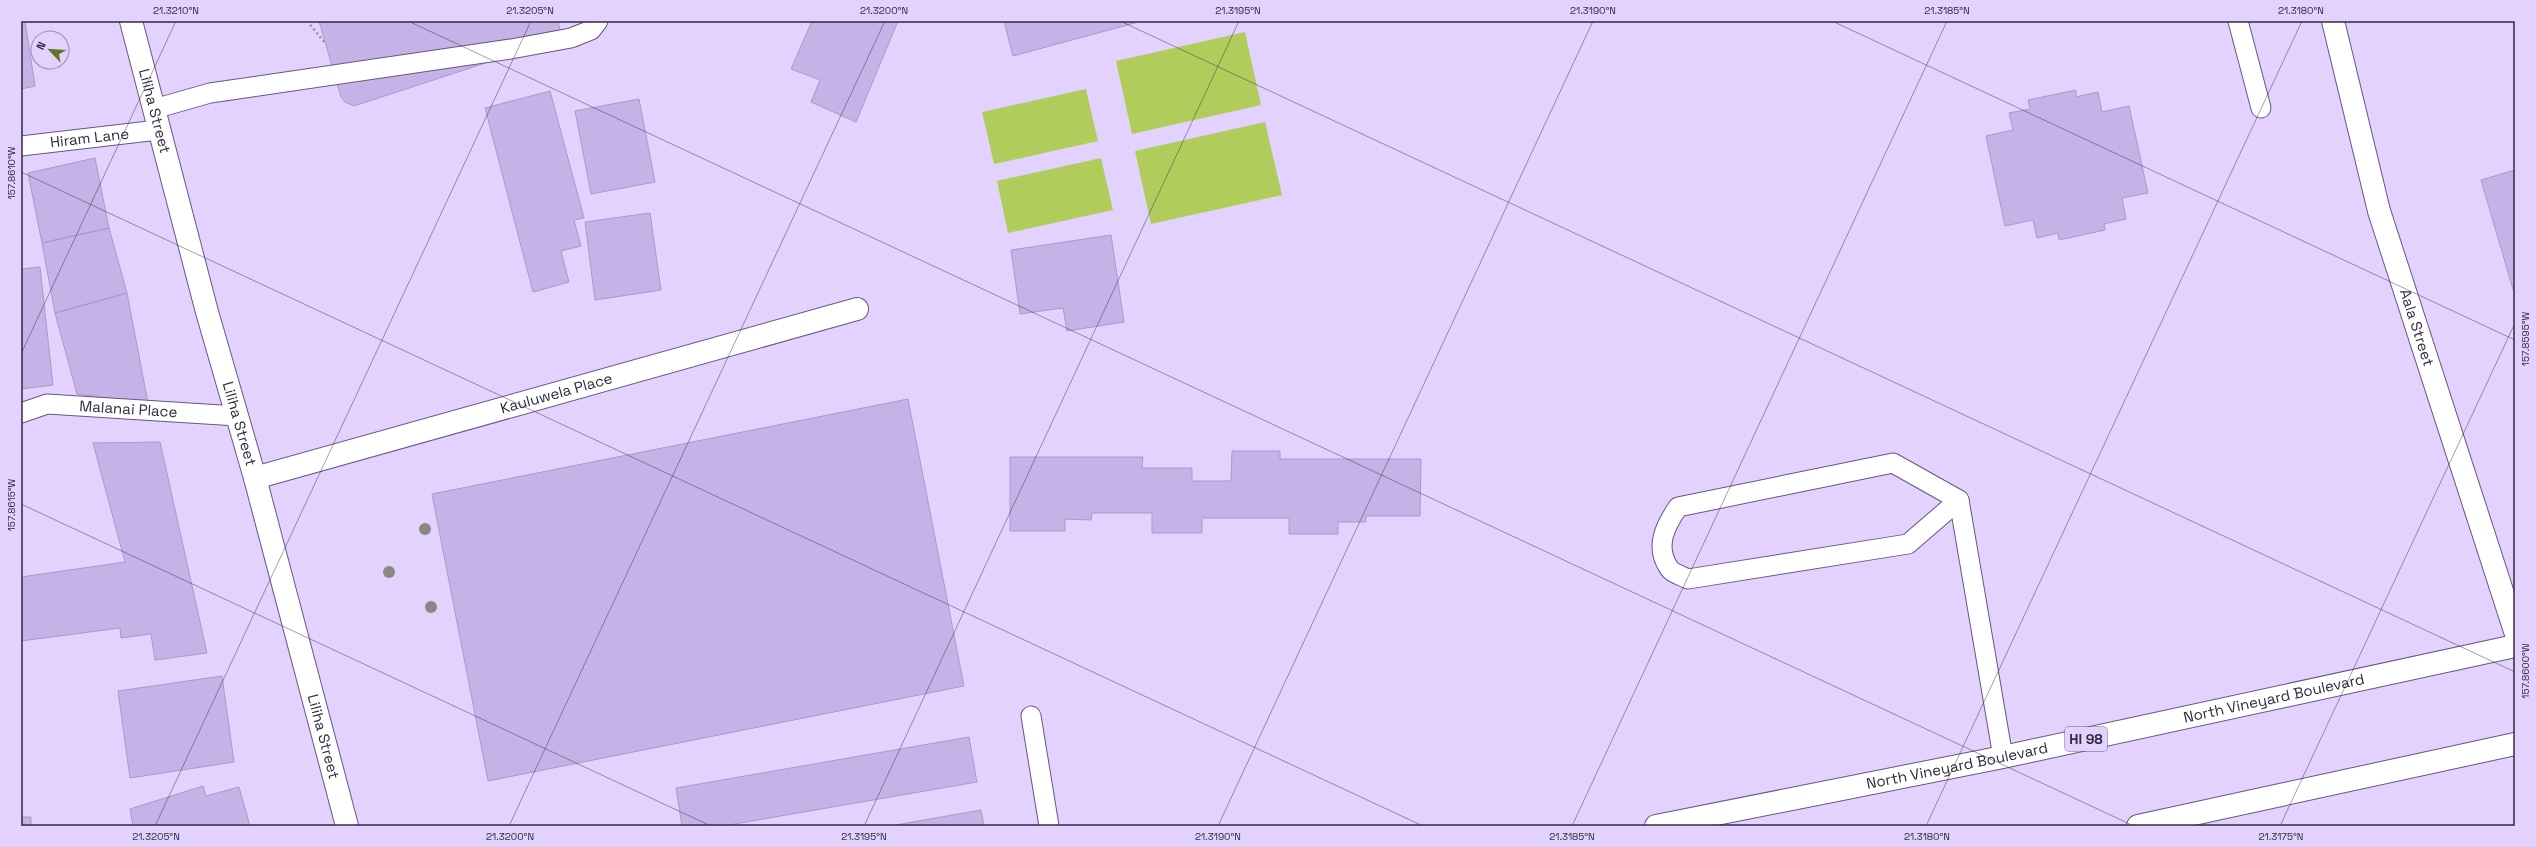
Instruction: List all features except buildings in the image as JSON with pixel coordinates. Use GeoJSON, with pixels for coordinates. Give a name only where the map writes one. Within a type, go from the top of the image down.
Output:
{"type":"FeatureCollection","features":[{"type":"Feature","properties":{"kind":"main road","name":"Liliha Street"},"geometry":{"type":"LineString","coordinates":[[131,21],[156,119],[255,478],[347,826]]}},
{"type":"Feature","properties":{"kind":"main road","name":"Aala Street"},"geometry":{"type":"LineString","coordinates":[[2333,21],[2379,210],[2515,630]]}},
{"type":"Feature","properties":{"kind":"main road","name":"Kauluwela Place"},"geometry":{"type":"LineString","coordinates":[[255,478],[857,309]]}},
{"type":"Feature","properties":{"kind":"main road","name":"North Vineyard Boulevard"},"geometry":{"type":"LineString","coordinates":[[1656,826],[2003,757],[2515,646]]}},
{"type":"Feature","properties":{"kind":"main road"},"geometry":{"type":"LineString","coordinates":[[2138,826],[2515,744]]}},
{"type":"Feature","properties":{"kind":"lane","name":"Hiram Lane"},"geometry":{"type":"LineString","coordinates":[[21,146],[156,119],[210,93],[511,49],[571,38],[591,30],[598,21]]}},
{"type":"Feature","properties":{"kind":"lane"},"geometry":{"type":"LineString","coordinates":[[2238,21],[2261,108]]}},
{"type":"Feature","properties":{"kind":"lane","name":"Malanai Place"},"geometry":{"type":"LineString","coordinates":[[21,413],[47,404],[237,416]]}},
{"type":"Feature","properties":{"kind":"lane"},"geometry":{"type":"LineString","coordinates":[[1893,463],[1959,500],[1908,544],[1688,579],[1669,569],[1662,549],[1665,526],[1678,506],[1893,463]]}},
{"type":"Feature","properties":{"kind":"lane"},"geometry":{"type":"LineString","coordinates":[[1959,500],[2003,757]]}},
{"type":"Feature","properties":{"kind":"lane"},"geometry":{"type":"LineString","coordinates":[[1031,716],[1049,826]]}},
{"type":"Feature","properties":{"kind":"path"},"geometry":{"type":"LineString","coordinates":[[307,21],[325,43]]}},
{"type":"Feature","properties":{"kind":"green space"},"geometry":{"type":"Polygon","coordinates":[[[1245,32],[1261,105],[1132,134],[1116,61],[1245,32]]]}},
{"type":"Feature","properties":{"kind":"green space"},"geometry":{"type":"Polygon","coordinates":[[[1086,89],[1098,141],[994,164],[982,112],[1086,89]]]}},
{"type":"Feature","properties":{"kind":"green space"},"geometry":{"type":"Polygon","coordinates":[[[1265,122],[1282,195],[1151,224],[1135,151],[1265,122]]]}},
{"type":"Feature","properties":{"kind":"green space"},"geometry":{"type":"Polygon","coordinates":[[[1101,158],[1113,210],[1008,233],[997,181],[1101,158]]]}}]}
